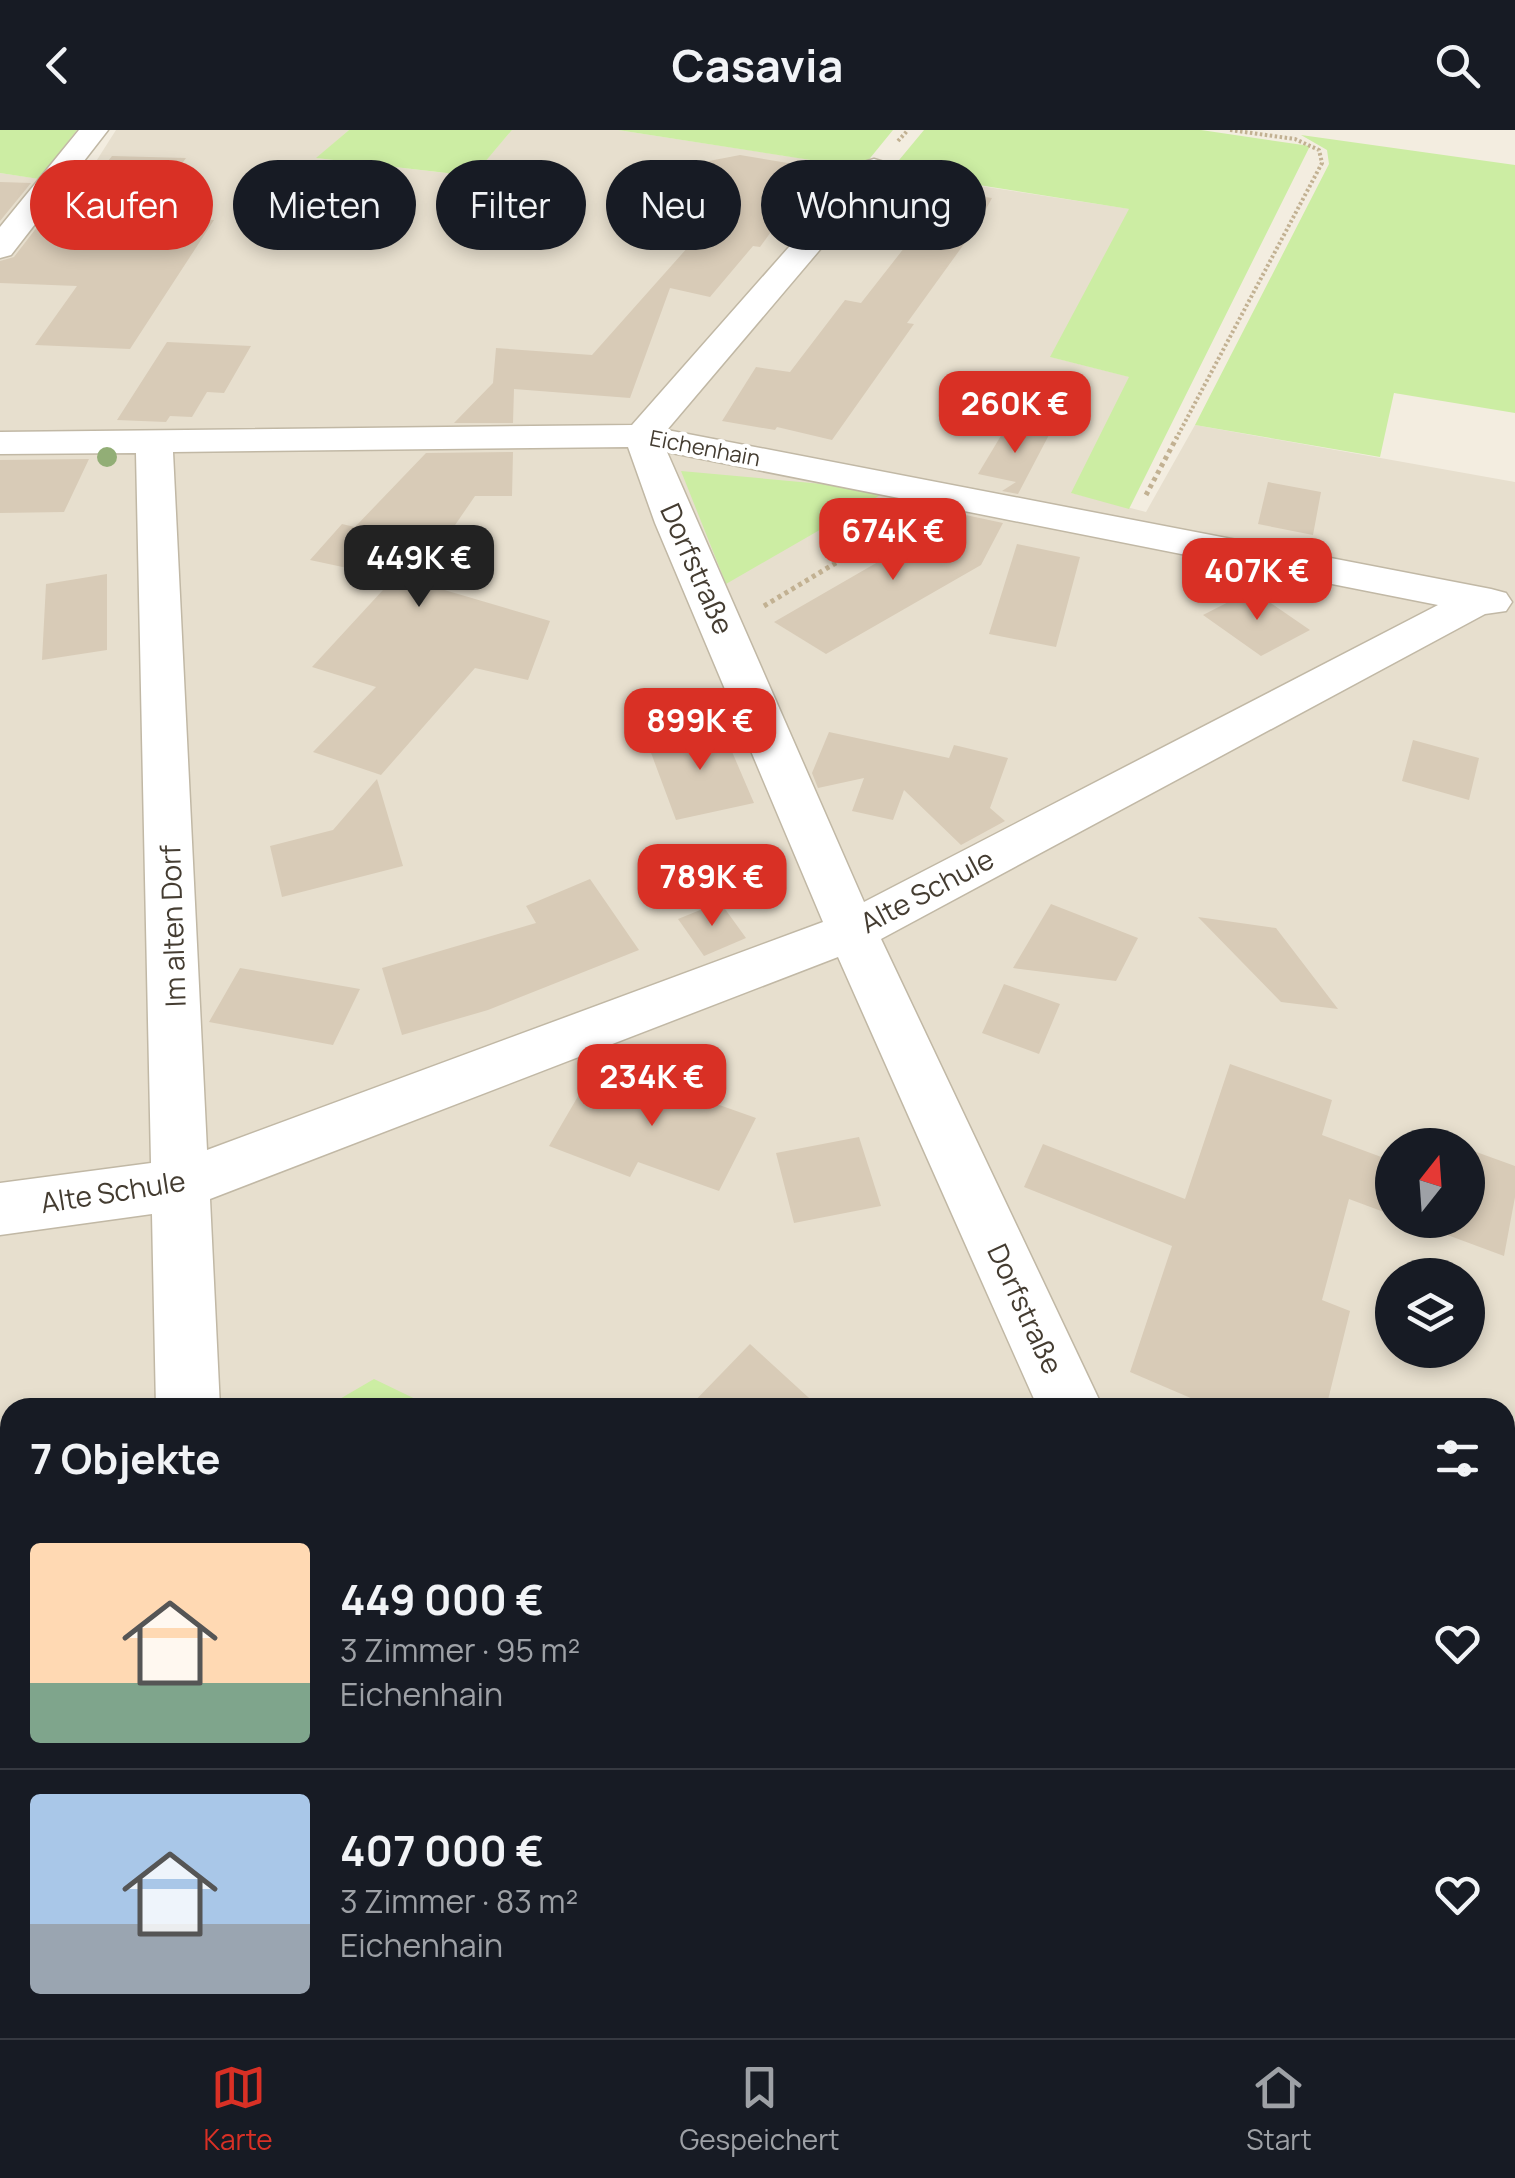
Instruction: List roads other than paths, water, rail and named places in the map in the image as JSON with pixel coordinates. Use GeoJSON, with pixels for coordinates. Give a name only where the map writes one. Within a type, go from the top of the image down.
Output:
{"type":"FeatureCollection","features":[{"type":"Feature","properties":{"kind":"street"},"geometry":{"type":"LineString","coordinates":[[3,240],[94,130]]}},
{"type":"Feature","properties":{"kind":"street"},"geometry":{"type":"LineString","coordinates":[[642,436],[803,250]]}},
{"type":"Feature","properties":{"kind":"street","name":"Eichenhain"},"geometry":{"type":"LineString","coordinates":[[0,444],[642,436],[1497,603]]}},
{"type":"Feature","properties":{"kind":"street","name":"Dorfstraße"},"geometry":{"type":"LineString","coordinates":[[642,436],[675,523],[852,931],[1065,1398]]}},
{"type":"Feature","properties":{"kind":"street","name":"Im alten Dorf"},"geometry":{"type":"LineString","coordinates":[[154,444],[188,1398]]}},
{"type":"Feature","properties":{"kind":"street","name":"Alte Schule"},"geometry":{"type":"LineString","coordinates":[[0,1209],[183,1184],[852,931],[1497,603]]}}]}
